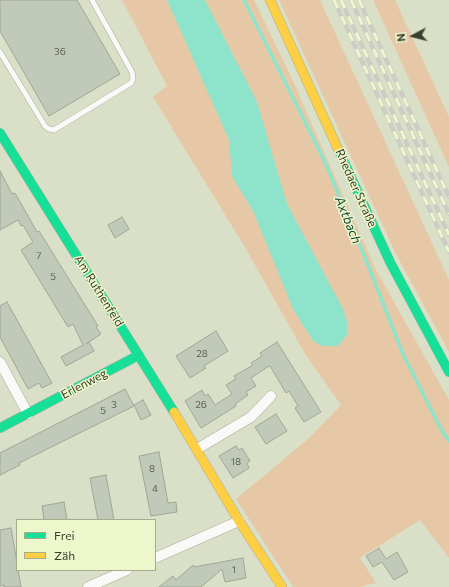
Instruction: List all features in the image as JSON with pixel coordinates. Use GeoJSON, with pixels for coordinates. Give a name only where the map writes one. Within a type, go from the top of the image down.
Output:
{"type":"FeatureCollection","features":[{"type":"Feature","properties":{"kind":"street","name":"Rhedaer Straße"},"geometry":{"type":"LineString","coordinates":[[270,0],[390,262],[449,372]]}},
{"type":"Feature","properties":{"kind":"street","name":"Am Ruthenfeld"},"geometry":{"type":"LineString","coordinates":[[0,133],[197,449],[239,521],[282,587]]}},
{"type":"Feature","properties":{"kind":"street","name":"Erlenweg"},"geometry":{"type":"LineString","coordinates":[[0,428],[139,355]]}},
{"type":"Feature","properties":{"kind":"street"},"geometry":{"type":"LineString","coordinates":[[0,362],[28,414]]}},
{"type":"Feature","properties":{"kind":"street"},"geometry":{"type":"LineString","coordinates":[[197,449],[251,417],[271,396]]}},
{"type":"Feature","properties":{"kind":"street"},"geometry":{"type":"LineString","coordinates":[[156,558],[239,521]]}},
{"type":"Feature","properties":{"kind":"street"},"geometry":{"type":"LineString","coordinates":[[88,587],[125,571]]}},
{"type":"Feature","properties":{"kind":"lane"},"geometry":{"type":"LineString","coordinates":[[0,52],[45,126],[54,130],[131,83],[133,79],[132,72],[92,0]]}},
{"type":"Feature","properties":{"kind":"shaded area"},"geometry":{"type":"Polygon","coordinates":[[[122,0],[254,0],[292,79],[375,268],[449,400],[449,558],[420,520],[360,558],[376,583],[360,587],[293,587],[236,499],[308,439],[341,405],[305,354],[246,249],[153,97],[167,86],[122,0]]]}},
{"type":"Feature","properties":{"kind":"shaded area"},"geometry":{"type":"Polygon","coordinates":[[[279,0],[320,0],[449,280],[449,352],[396,254],[279,0]]]}},
{"type":"Feature","properties":{"kind":"shaded area"},"geometry":{"type":"Polygon","coordinates":[[[373,0],[395,0],[449,117],[449,167],[373,0]]]}},
{"type":"Feature","properties":{"kind":"water"},"geometry":{"type":"Polygon","coordinates":[[[167,0],[205,0],[257,102],[287,204],[342,307],[347,321],[347,335],[338,346],[322,346],[313,341],[293,309],[254,213],[232,176],[229,140],[167,0]]]}},
{"type":"Feature","properties":{"kind":"building"},"geometry":{"type":"Polygon","coordinates":[[[0,0],[77,0],[120,74],[49,116],[0,31],[0,0]]]}},
{"type":"Feature","properties":{"kind":"building"},"geometry":{"type":"Polygon","coordinates":[[[0,171],[12,194],[15,193],[37,232],[39,231],[98,326],[96,327],[101,334],[89,342],[94,351],[66,366],[61,357],[83,345],[73,324],[68,327],[21,250],[33,242],[23,225],[21,226],[18,220],[0,230],[0,171]]]}},
{"type":"Feature","properties":{"kind":"building"},"geometry":{"type":"Polygon","coordinates":[[[122,217],[129,229],[115,238],[108,225],[122,217]]]}},
{"type":"Feature","properties":{"kind":"building"},"geometry":{"type":"Polygon","coordinates":[[[7,302],[52,383],[42,388],[39,383],[28,389],[0,337],[0,306],[7,302]]]}},
{"type":"Feature","properties":{"kind":"building"},"geometry":{"type":"Polygon","coordinates":[[[216,331],[228,351],[204,366],[206,368],[190,378],[176,356],[216,331]]]}},
{"type":"Feature","properties":{"kind":"building"},"geometry":{"type":"Polygon","coordinates":[[[277,342],[321,412],[304,422],[295,408],[298,406],[289,391],[286,393],[269,366],[251,378],[256,386],[246,392],[248,395],[235,404],[236,406],[201,428],[185,401],[202,390],[205,396],[208,394],[215,405],[232,394],[226,385],[236,379],[234,376],[253,365],[251,363],[262,356],[260,353],[277,342]]]}},
{"type":"Feature","properties":{"kind":"building"},"geometry":{"type":"Polygon","coordinates":[[[125,389],[134,406],[19,463],[20,465],[0,475],[0,453],[125,389]]]}},
{"type":"Feature","properties":{"kind":"building"},"geometry":{"type":"Polygon","coordinates":[[[143,400],[151,415],[141,420],[134,405],[143,400]]]}},
{"type":"Feature","properties":{"kind":"building"},"geometry":{"type":"Polygon","coordinates":[[[276,414],[287,431],[266,444],[255,427],[276,414]]]}},
{"type":"Feature","properties":{"kind":"building"},"geometry":{"type":"Polygon","coordinates":[[[236,446],[239,450],[242,448],[250,461],[247,463],[249,468],[233,478],[219,456],[236,446]]]}},
{"type":"Feature","properties":{"kind":"building"},"geometry":{"type":"Polygon","coordinates":[[[159,452],[168,503],[176,502],[177,512],[151,516],[139,456],[159,452]]]}},
{"type":"Feature","properties":{"kind":"building"},"geometry":{"type":"Polygon","coordinates":[[[106,475],[114,519],[98,519],[90,478],[106,475]]]}},
{"type":"Feature","properties":{"kind":"building"},"geometry":{"type":"Polygon","coordinates":[[[64,502],[67,519],[44,519],[42,506],[64,502]]]}},
{"type":"Feature","properties":{"kind":"building"},"geometry":{"type":"Polygon","coordinates":[[[11,528],[16,556],[16,571],[18,571],[21,587],[0,586],[0,530],[11,528]]]}},
{"type":"Feature","properties":{"kind":"building"},"geometry":{"type":"Polygon","coordinates":[[[379,548],[386,559],[397,552],[408,572],[394,580],[382,562],[373,567],[366,556],[379,548]]]}},
{"type":"Feature","properties":{"kind":"building"},"geometry":{"type":"Polygon","coordinates":[[[243,558],[246,578],[225,582],[222,569],[201,587],[159,587],[173,576],[176,580],[193,565],[194,567],[243,558]]]}},
{"type":"Feature","properties":{"kind":"waterway","name":"Axtbach"},"geometry":{"type":"LineString","coordinates":[[244,0],[325,162],[403,354],[441,429],[449,441]]}},
{"type":"Feature","properties":{"kind":"railway"},"geometry":{"type":"LineString","coordinates":[[334,0],[449,252]]}},
{"type":"Feature","properties":{"kind":"railway"},"geometry":{"type":"LineString","coordinates":[[341,0],[449,235]]}},
{"type":"Feature","properties":{"kind":"railway"},"geometry":{"type":"LineString","coordinates":[[351,0],[449,214]]}},
{"type":"Feature","properties":{"kind":"railway"},"geometry":{"type":"LineString","coordinates":[[359,0],[449,197]]}},
{"type":"Feature","properties":{"kind":"traffic: fast"},"geometry":{"type":"LineString","coordinates":[[0,133],[174,412]]}},
{"type":"Feature","properties":{"kind":"traffic: fast"},"geometry":{"type":"LineString","coordinates":[[338,149],[390,262],[449,372]]}},
{"type":"Feature","properties":{"kind":"traffic: fast"},"geometry":{"type":"LineString","coordinates":[[0,428],[139,355]]}},
{"type":"Feature","properties":{"kind":"traffic: slow"},"geometry":{"type":"LineString","coordinates":[[270,0],[338,149]]}},
{"type":"Feature","properties":{"kind":"traffic: slow"},"geometry":{"type":"LineString","coordinates":[[174,412],[239,521],[282,587]]}}]}
